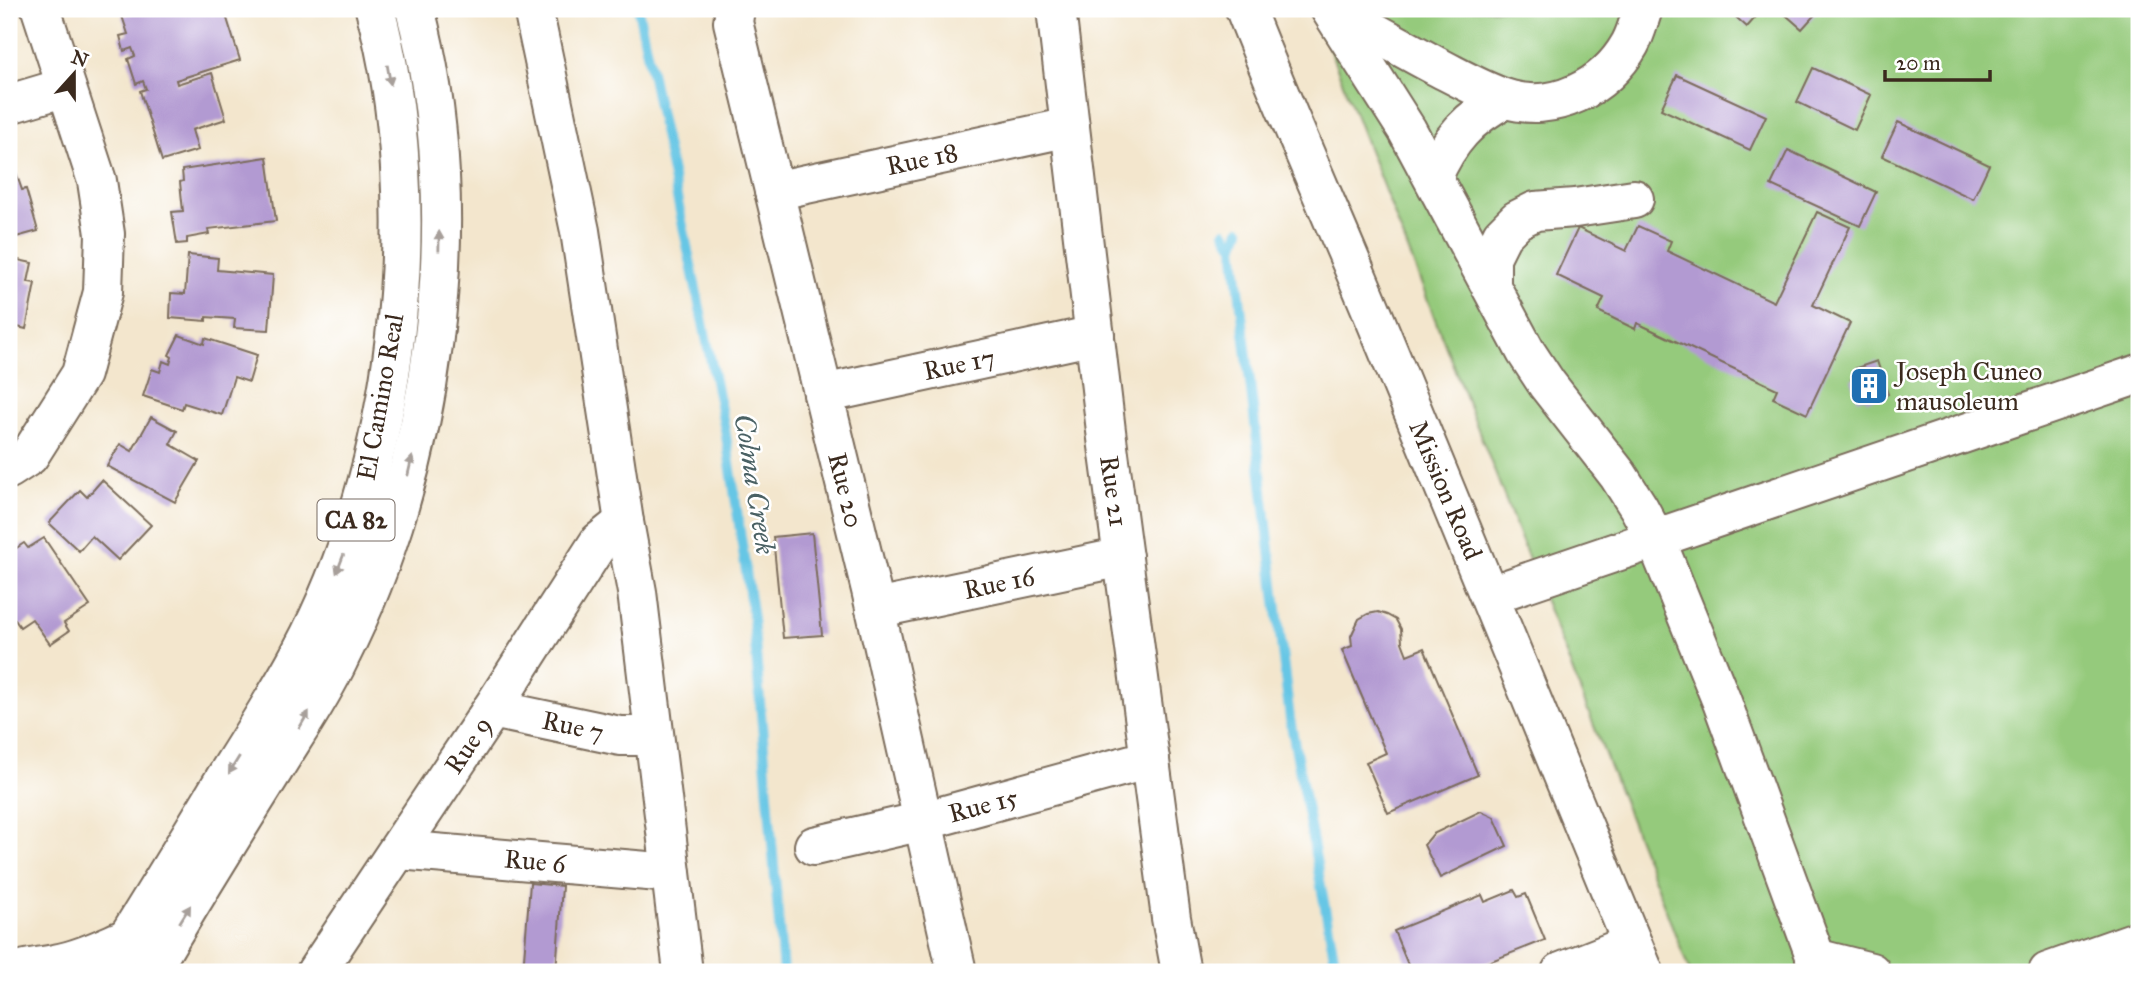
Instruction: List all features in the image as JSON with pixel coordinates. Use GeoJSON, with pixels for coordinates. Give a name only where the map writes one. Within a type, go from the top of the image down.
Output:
{"type":"FeatureCollection","features":[{"type":"Feature","properties":{"kind":"main road"},"geometry":{"type":"LineString","coordinates":[[9,469],[29,456],[81,374],[103,292],[105,234],[97,181],[41,9]]}},
{"type":"Feature","properties":{"kind":"main road","name":"El Camino Real"},"geometry":{"type":"LineString","coordinates":[[106,972],[302,651],[354,528],[372,463],[388,379],[401,242],[400,173],[394,107],[382,36],[374,9]]}},
{"type":"Feature","properties":{"kind":"main road","name":"El Camino Real"},"geometry":{"type":"LineString","coordinates":[[150,972],[339,661],[369,596],[396,522],[425,395],[440,243],[439,172],[433,104],[415,9]]}},
{"type":"Feature","properties":{"kind":"main road"},"geometry":{"type":"LineString","coordinates":[[533,9],[580,231],[637,592],[683,972]]}},
{"type":"Feature","properties":{"kind":"main road","name":"Rue 20"},"geometry":{"type":"LineString","coordinates":[[735,9],[733,22],[875,609],[957,972]]}},
{"type":"Feature","properties":{"kind":"main road","name":"Rue 21"},"geometry":{"type":"LineString","coordinates":[[1056,9],[1123,557],[1174,938],[1181,972]]}},
{"type":"Feature","properties":{"kind":"main road","name":"Mission Road"},"geometry":{"type":"LineString","coordinates":[[1245,9],[1289,121],[1359,279],[1638,958]]}},
{"type":"Feature","properties":{"kind":"main road"},"geometry":{"type":"LineString","coordinates":[[1331,9],[1467,82],[1505,99],[1522,103],[1548,102],[1570,97],[1595,85],[1614,66],[1630,43],[1643,9]]}},
{"type":"Feature","properties":{"kind":"main road"},"geometry":{"type":"LineString","coordinates":[[1331,9],[1407,130],[1526,352],[1547,384],[1618,475],[1656,540],[1722,702],[1818,965],[1871,972]]}},
{"type":"Feature","properties":{"kind":"main road"},"geometry":{"type":"LineString","coordinates":[[9,104],[65,87]]}},
{"type":"Feature","properties":{"kind":"main road"},"geometry":{"type":"LineString","coordinates":[[1433,177],[1441,158],[1462,129],[1475,117],[1505,99]]}},
{"type":"Feature","properties":{"kind":"main road","name":"Rue 18"},"geometry":{"type":"LineString","coordinates":[[774,191],[1070,127]]}},
{"type":"Feature","properties":{"kind":"main road"},"geometry":{"type":"LineString","coordinates":[[1491,286],[1491,257],[1502,234],[1517,219],[1535,211],[1575,208],[1634,198]]}},
{"type":"Feature","properties":{"kind":"main road","name":"Rue 17"},"geometry":{"type":"LineString","coordinates":[[823,394],[1095,335]]}},
{"type":"Feature","properties":{"kind":"main road"},"geometry":{"type":"LineString","coordinates":[[1490,595],[2139,374]]}},
{"type":"Feature","properties":{"kind":"main road","name":"Rue 9"},"geometry":{"type":"LineString","coordinates":[[316,972],[492,709],[599,542],[624,522]]}},
{"type":"Feature","properties":{"kind":"main road","name":"Rue 16"},"geometry":{"type":"LineString","coordinates":[[875,609],[1123,557]]}},
{"type":"Feature","properties":{"kind":"main road","name":"Rue 7"},"geometry":{"type":"LineString","coordinates":[[492,709],[620,736],[654,736]]}},
{"type":"Feature","properties":{"kind":"main road","name":"Rue 15"},"geometry":{"type":"LineString","coordinates":[[814,846],[923,821],[1150,759]]}},
{"type":"Feature","properties":{"kind":"main road","name":"Rue 6"},"geometry":{"type":"LineString","coordinates":[[398,850],[671,873]]}},
{"type":"Feature","properties":{"kind":"main road"},"geometry":{"type":"LineString","coordinates":[[16,972],[73,959],[127,938]]}},
{"type":"Feature","properties":{"kind":"main road"},"geometry":{"type":"LineString","coordinates":[[2048,972],[2139,940]]}},
{"type":"Feature","properties":{"kind":"main road"},"geometry":{"type":"LineString","coordinates":[[1561,972],[1638,958]]}},
{"type":"Feature","properties":{"kind":"green space"},"geometry":{"type":"Polygon","coordinates":[[[1314,9],[2139,9],[2139,972],[1690,972],[1314,9]]]}},
{"type":"Feature","properties":{"kind":"building"},"geometry":{"type":"Polygon","coordinates":[[[146,9],[224,9],[240,60],[176,80],[177,84],[212,73],[226,119],[192,130],[198,150],[162,161],[140,91],[146,89],[143,81],[136,84],[128,59],[135,56],[132,48],[124,51],[120,36],[128,34],[122,16],[146,9]]]}},
{"type":"Feature","properties":{"kind":"building"},"geometry":{"type":"Polygon","coordinates":[[[1727,9],[1763,9],[1747,27],[1727,9]]]}},
{"type":"Feature","properties":{"kind":"building"},"geometry":{"type":"Polygon","coordinates":[[[1779,9],[1820,9],[1802,29],[1779,9]]]}},
{"type":"Feature","properties":{"kind":"building"},"geometry":{"type":"Polygon","coordinates":[[[1813,68],[1871,95],[1855,130],[1797,102],[1813,68]]]}},
{"type":"Feature","properties":{"kind":"building"},"geometry":{"type":"Polygon","coordinates":[[[1677,75],[1766,116],[1750,150],[1661,109],[1677,75]]]}},
{"type":"Feature","properties":{"kind":"building"},"geometry":{"type":"Polygon","coordinates":[[[1898,122],[1989,165],[1973,199],[1882,156],[1898,122]]]}},
{"type":"Feature","properties":{"kind":"building"},"geometry":{"type":"Polygon","coordinates":[[[1788,150],[1876,192],[1860,226],[1771,185],[1788,150]]]}},
{"type":"Feature","properties":{"kind":"building"},"geometry":{"type":"Polygon","coordinates":[[[267,157],[276,221],[208,229],[209,234],[187,238],[187,243],[177,244],[172,212],[183,211],[180,182],[183,181],[182,170],[267,157]]]}},
{"type":"Feature","properties":{"kind":"building"},"geometry":{"type":"Polygon","coordinates":[[[12,161],[22,190],[26,189],[38,231],[9,239],[9,162],[12,161]]]}},
{"type":"Feature","properties":{"kind":"building"},"geometry":{"type":"Polygon","coordinates":[[[1817,212],[1850,227],[1813,305],[1850,323],[1807,414],[1773,398],[1777,389],[1637,323],[1635,329],[1598,311],[1604,298],[1556,275],[1578,228],[1626,251],[1638,226],[1671,241],[1667,251],[1774,302],[1817,212]]]}},
{"type":"Feature","properties":{"kind":"building"},"geometry":{"type":"Polygon","coordinates":[[[188,255],[218,258],[217,270],[273,275],[269,330],[234,328],[235,319],[206,317],[206,321],[170,318],[171,293],[185,294],[188,255]]]}},
{"type":"Feature","properties":{"kind":"building"},"geometry":{"type":"Polygon","coordinates":[[[9,258],[32,263],[28,282],[35,283],[26,329],[9,325],[9,258]]]}},
{"type":"Feature","properties":{"kind":"building"},"geometry":{"type":"Polygon","coordinates":[[[179,335],[204,344],[205,338],[257,355],[249,382],[234,377],[222,415],[184,403],[182,409],[143,396],[152,369],[160,372],[163,361],[170,364],[172,357],[169,355],[179,335]]]}},
{"type":"Feature","properties":{"kind":"building","name":"Joseph Cuneo mausoleum"},"geometry":{"type":"Polygon","coordinates":[[[1877,361],[1888,394],[1867,401],[1865,397],[1858,400],[1851,379],[1859,376],[1856,368],[1877,361]]]}},
{"type":"Feature","properties":{"kind":"building"},"geometry":{"type":"Polygon","coordinates":[[[151,417],[177,431],[170,444],[199,461],[175,502],[107,466],[120,444],[132,451],[151,417]]]}},
{"type":"Feature","properties":{"kind":"building"},"geometry":{"type":"Polygon","coordinates":[[[102,480],[151,525],[118,560],[92,536],[79,551],[49,523],[80,490],[87,497],[102,480]]]}},
{"type":"Feature","properties":{"kind":"building"},"geometry":{"type":"Polygon","coordinates":[[[812,533],[822,635],[783,638],[773,537],[812,533]]]}},
{"type":"Feature","properties":{"kind":"building"},"geometry":{"type":"Polygon","coordinates":[[[44,538],[90,606],[64,623],[69,631],[50,644],[32,619],[20,627],[9,611],[9,553],[24,543],[28,548],[44,538]]]}},
{"type":"Feature","properties":{"kind":"building"},"geometry":{"type":"Polygon","coordinates":[[[1378,612],[1396,620],[1407,655],[1424,648],[1478,775],[1388,813],[1366,762],[1386,753],[1342,650],[1352,646],[1351,636],[1359,619],[1378,612]]]}},
{"type":"Feature","properties":{"kind":"building"},"geometry":{"type":"Polygon","coordinates":[[[1481,811],[1494,817],[1507,846],[1440,878],[1424,845],[1433,834],[1481,811]]]}},
{"type":"Feature","properties":{"kind":"building"},"geometry":{"type":"Polygon","coordinates":[[[530,883],[562,886],[556,972],[523,972],[530,883]]]}},
{"type":"Feature","properties":{"kind":"building"},"geometry":{"type":"Polygon","coordinates":[[[1514,890],[1518,897],[1526,894],[1545,940],[1463,972],[1411,972],[1394,931],[1482,895],[1485,902],[1514,890]]]}},
{"type":"Feature","properties":{"kind":"waterway","name":"Colma Creek"},"geometry":{"type":"LineString","coordinates":[[638,9],[725,429],[753,619],[783,972]]}},
{"type":"Feature","properties":{"kind":"waterway"},"geometry":{"type":"LineString","coordinates":[[1234,247],[1240,230]]}},
{"type":"Feature","properties":{"kind":"waterway"},"geometry":{"type":"LineString","coordinates":[[1225,232],[1234,247],[1290,719],[1337,972]]}},
{"type":"Feature","properties":{"kind":"place","name":"Joseph Cuneo mausoleum"},"geometry":{"type":"Point","coordinates":[1869,386]}}]}
